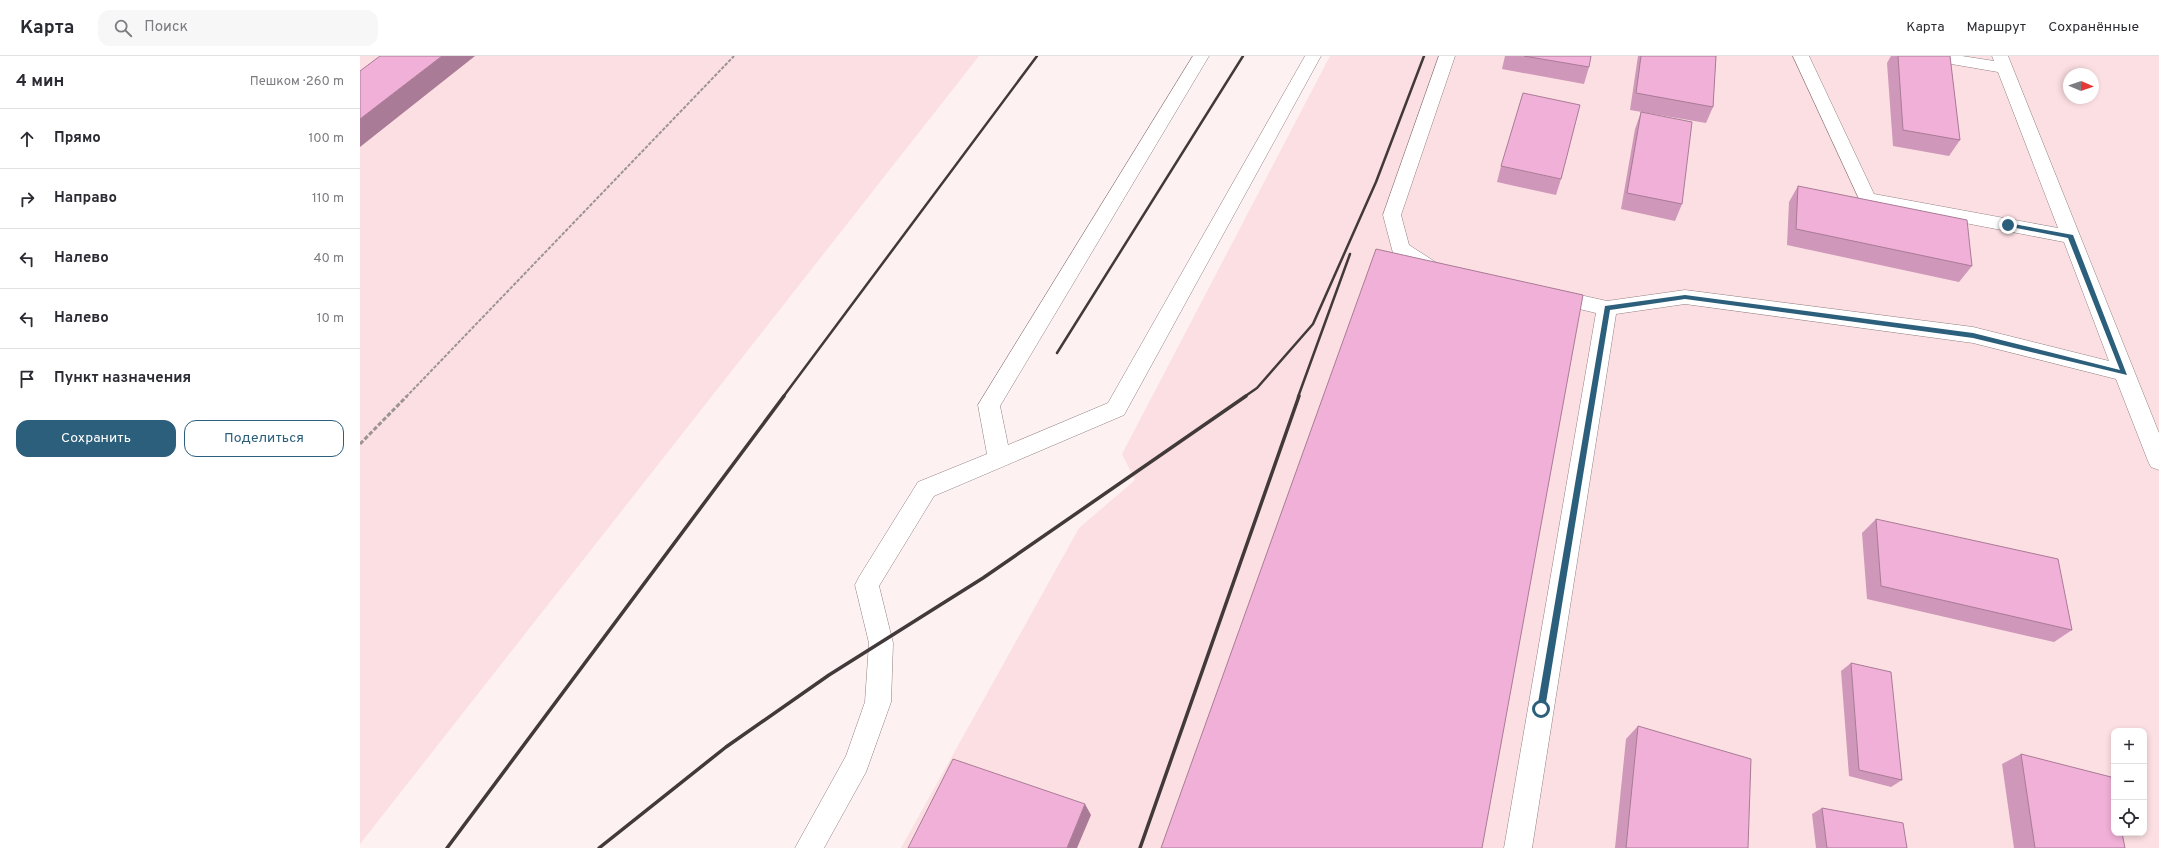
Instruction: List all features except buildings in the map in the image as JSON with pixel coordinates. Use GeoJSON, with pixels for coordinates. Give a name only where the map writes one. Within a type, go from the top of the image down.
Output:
{"type":"FeatureCollection","features":[{"type":"Feature","properties":{"kind":"lane"},"geometry":{"type":"LineString","coordinates":[[999,458],[989,405],[1201,56]]}},
{"type":"Feature","properties":{"kind":"lane"},"geometry":{"type":"LineString","coordinates":[[809,848],[857,763],[878,702],[880,643],[867,585],[926,489],[1116,409],[1313,56]]}},
{"type":"Feature","properties":{"kind":"lane"},"geometry":{"type":"LineString","coordinates":[[1447,56],[1392,215],[1400,248],[1435,271],[1457,276]]}},
{"type":"Feature","properties":{"kind":"lane"},"geometry":{"type":"LineString","coordinates":[[1801,56],[1867,199],[2071,237]]}},
{"type":"Feature","properties":{"kind":"lane"},"geometry":{"type":"LineString","coordinates":[[1934,56],[2002,62],[2159,461]]}},
{"type":"Feature","properties":{"kind":"lane"},"geometry":{"type":"LineString","coordinates":[[1532,292],[1607,308],[1685,297],[1973,335],[2124,374]]}},
{"type":"Feature","properties":{"kind":"lane"},"geometry":{"type":"LineString","coordinates":[[1518,848],[1607,308]]}},
{"type":"Feature","properties":{"kind":"path"},"geometry":{"type":"LineString","coordinates":[[360,444],[734,56]]}},
{"type":"Feature","properties":{"kind":"shaded area"},"geometry":{"type":"Polygon","coordinates":[[[360,56],[979,56],[360,844],[360,56]]]}},
{"type":"Feature","properties":{"kind":"shaded area"},"geometry":{"type":"Polygon","coordinates":[[[1330,56],[2159,56],[2159,848],[901,848],[1079,528],[1135,480],[1122,454],[1330,56]]]}},
{"type":"Feature","properties":{"kind":"railway"},"geometry":{"type":"LineString","coordinates":[[783,397],[1037,56]]}},
{"type":"Feature","properties":{"kind":"railway"},"geometry":{"type":"LineString","coordinates":[[1057,353],[1243,56]]}},
{"type":"Feature","properties":{"kind":"railway"},"geometry":{"type":"LineString","coordinates":[[1244,397],[1257,388],[1313,324],[1376,182],[1424,56]]}},
{"type":"Feature","properties":{"kind":"railway"},"geometry":{"type":"LineString","coordinates":[[1298,397],[1350,254]]}},
{"type":"Feature","properties":{"kind":"railway"},"geometry":{"type":"LineString","coordinates":[[447,848],[784,396]]}},
{"type":"Feature","properties":{"kind":"railway"},"geometry":{"type":"LineString","coordinates":[[599,848],[726,747],[829,675],[983,578],[1246,396]]}},
{"type":"Feature","properties":{"kind":"railway"},"geometry":{"type":"LineString","coordinates":[[1140,848],[1299,396]]}},
{"type":"Feature","properties":{"kind":"route"},"geometry":{"type":"LineString","coordinates":[[1541,709],[1607,308],[1685,297],[1973,335],[2124,374],[2071,237],[2008,225]]}}]}
